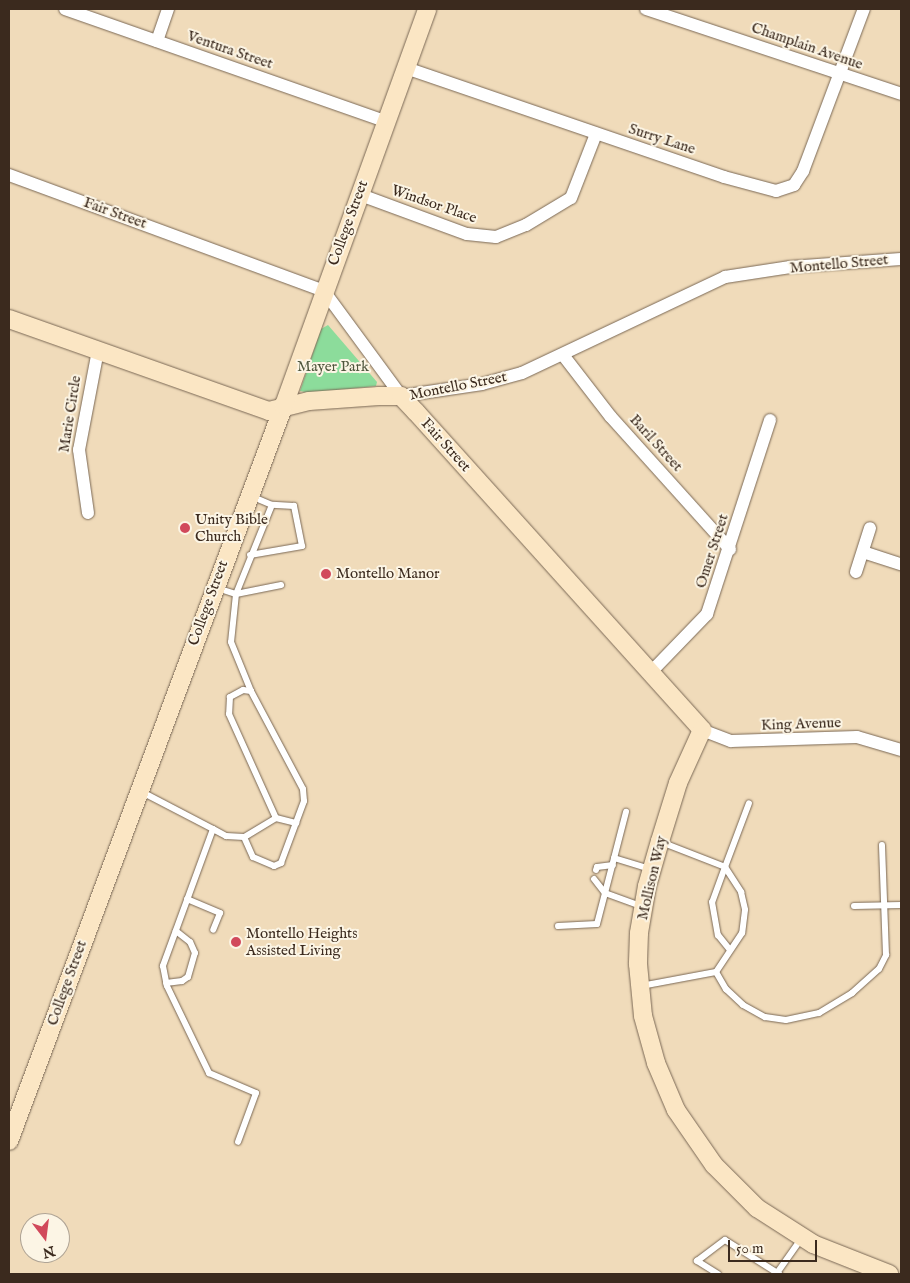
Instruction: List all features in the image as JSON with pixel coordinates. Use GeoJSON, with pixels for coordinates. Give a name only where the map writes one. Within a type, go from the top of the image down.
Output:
{"type":"FeatureCollection","features":[{"type":"Feature","properties":{"kind":"main road","name":"College Street"},"geometry":{"type":"LineString","coordinates":[[9,1141],[248,495],[284,405],[358,194],[427,9]]}},
{"type":"Feature","properties":{"kind":"main road","name":"Montello Street"},"geometry":{"type":"LineString","coordinates":[[9,319],[269,411],[284,405],[401,396]]}},
{"type":"Feature","properties":{"kind":"main road","name":"Fair Street"},"geometry":{"type":"LineString","coordinates":[[401,396],[702,730]]}},
{"type":"Feature","properties":{"kind":"main road","name":"Mollison Way"},"geometry":{"type":"LineString","coordinates":[[702,730],[678,783],[651,869],[643,906],[640,986],[649,1041],[664,1084],[685,1125],[731,1184],[772,1220],[801,1238],[832,1254],[890,1274]]}},
{"type":"Feature","properties":{"kind":"street","name":"Ventura Street"},"geometry":{"type":"LineString","coordinates":[[65,9],[385,121]]}},
{"type":"Feature","properties":{"kind":"street"},"geometry":{"type":"LineString","coordinates":[[157,42],[168,9]]}},
{"type":"Feature","properties":{"kind":"street","name":"Champlain Avenue"},"geometry":{"type":"LineString","coordinates":[[646,9],[901,94]]}},
{"type":"Feature","properties":{"kind":"street","name":"Surry Lane"},"geometry":{"type":"LineString","coordinates":[[406,68],[763,190],[788,189],[803,171],[864,9]]}},
{"type":"Feature","properties":{"kind":"street","name":"Windsor Place"},"geometry":{"type":"LineString","coordinates":[[358,194],[467,234],[496,237],[526,225],[571,198],[596,134]]}},
{"type":"Feature","properties":{"kind":"street","name":"Fair Street"},"geometry":{"type":"LineString","coordinates":[[9,175],[324,292],[401,396]]}},
{"type":"Feature","properties":{"kind":"street","name":"Montello Street"},"geometry":{"type":"LineString","coordinates":[[401,396],[482,384],[522,373],[563,355],[634,318],[725,277],[781,268],[901,259]]}},
{"type":"Feature","properties":{"kind":"street","name":"Marie Circle"},"geometry":{"type":"LineString","coordinates":[[88,513],[78,450],[98,350]]}},
{"type":"Feature","properties":{"kind":"street","name":"Baril Street"},"geometry":{"type":"LineString","coordinates":[[563,355],[611,417],[730,549]]}},
{"type":"Feature","properties":{"kind":"street","name":"Omer Street"},"geometry":{"type":"LineString","coordinates":[[651,672],[702,623],[730,549],[770,420]]}},
{"type":"Feature","properties":{"kind":"street"},"geometry":{"type":"LineString","coordinates":[[856,572],[870,528]]}},
{"type":"Feature","properties":{"kind":"street"},"geometry":{"type":"LineString","coordinates":[[863,552],[901,564]]}},
{"type":"Feature","properties":{"kind":"street","name":"King Avenue"},"geometry":{"type":"LineString","coordinates":[[702,730],[731,741],[857,738],[901,750]]}},
{"type":"Feature","properties":{"kind":"lane"},"geometry":{"type":"LineString","coordinates":[[248,495],[272,505],[294,506],[302,546],[250,556]]}},
{"type":"Feature","properties":{"kind":"lane"},"geometry":{"type":"LineString","coordinates":[[244,837],[253,857],[274,866],[281,863],[304,801],[303,789],[251,691],[231,642],[236,594],[272,505]]}},
{"type":"Feature","properties":{"kind":"lane"},"geometry":{"type":"LineString","coordinates":[[214,588],[236,594],[281,586]]}},
{"type":"Feature","properties":{"kind":"lane"},"geometry":{"type":"LineString","coordinates":[[251,691],[243,690],[230,697],[229,714],[276,818]]}},
{"type":"Feature","properties":{"kind":"lane"},"geometry":{"type":"LineString","coordinates":[[139,790],[226,836],[244,837],[276,818],[296,823]]}},
{"type":"Feature","properties":{"kind":"lane"},"geometry":{"type":"LineString","coordinates":[[730,950],[718,935],[712,902],[717,882],[726,867],[749,803]]}},
{"type":"Feature","properties":{"kind":"lane"},"geometry":{"type":"LineString","coordinates":[[558,926],[597,924],[626,812]]}},
{"type":"Feature","properties":{"kind":"lane"},"geometry":{"type":"LineString","coordinates":[[213,829],[163,966],[166,983],[209,1073],[256,1093],[238,1142]]}},
{"type":"Feature","properties":{"kind":"lane"},"geometry":{"type":"LineString","coordinates":[[640,986],[716,972],[742,933],[745,910],[741,892],[726,867],[660,841]]}},
{"type":"Feature","properties":{"kind":"lane"},"geometry":{"type":"LineString","coordinates":[[716,972],[726,989],[743,1005],[765,1017],[786,1020],[819,1013],[852,993],[879,969],[886,955],[882,845]]}},
{"type":"Feature","properties":{"kind":"lane"},"geometry":{"type":"LineString","coordinates":[[596,870],[597,867],[614,861],[651,869]]}},
{"type":"Feature","properties":{"kind":"lane"},"geometry":{"type":"LineString","coordinates":[[594,879],[605,893],[643,906]]}},
{"type":"Feature","properties":{"kind":"lane"},"geometry":{"type":"LineString","coordinates":[[187,899],[220,912],[213,930]]}},
{"type":"Feature","properties":{"kind":"lane"},"geometry":{"type":"LineString","coordinates":[[854,906],[901,905]]}},
{"type":"Feature","properties":{"kind":"lane"},"geometry":{"type":"LineString","coordinates":[[166,983],[182,981],[188,977],[194,953],[190,942],[176,931]]}},
{"type":"Feature","properties":{"kind":"lane"},"geometry":{"type":"LineString","coordinates":[[718,1274],[697,1261],[725,1240],[778,1274],[801,1238]]}},
{"type":"Feature","properties":{"kind":"green space","name":"Mayer Park"},"geometry":{"type":"Polygon","coordinates":[[[328,325],[377,382],[376,386],[310,393],[300,391],[321,329],[328,325]]]}},
{"type":"Feature","properties":{"kind":"place","name":"Unity Bible Church"},"geometry":{"type":"Point","coordinates":[185,528]}},
{"type":"Feature","properties":{"kind":"place","name":"Montello Manor"},"geometry":{"type":"Point","coordinates":[326,574]}},
{"type":"Feature","properties":{"kind":"place","name":"Montello Heights Assisted Living"},"geometry":{"type":"Point","coordinates":[236,942]}}]}
